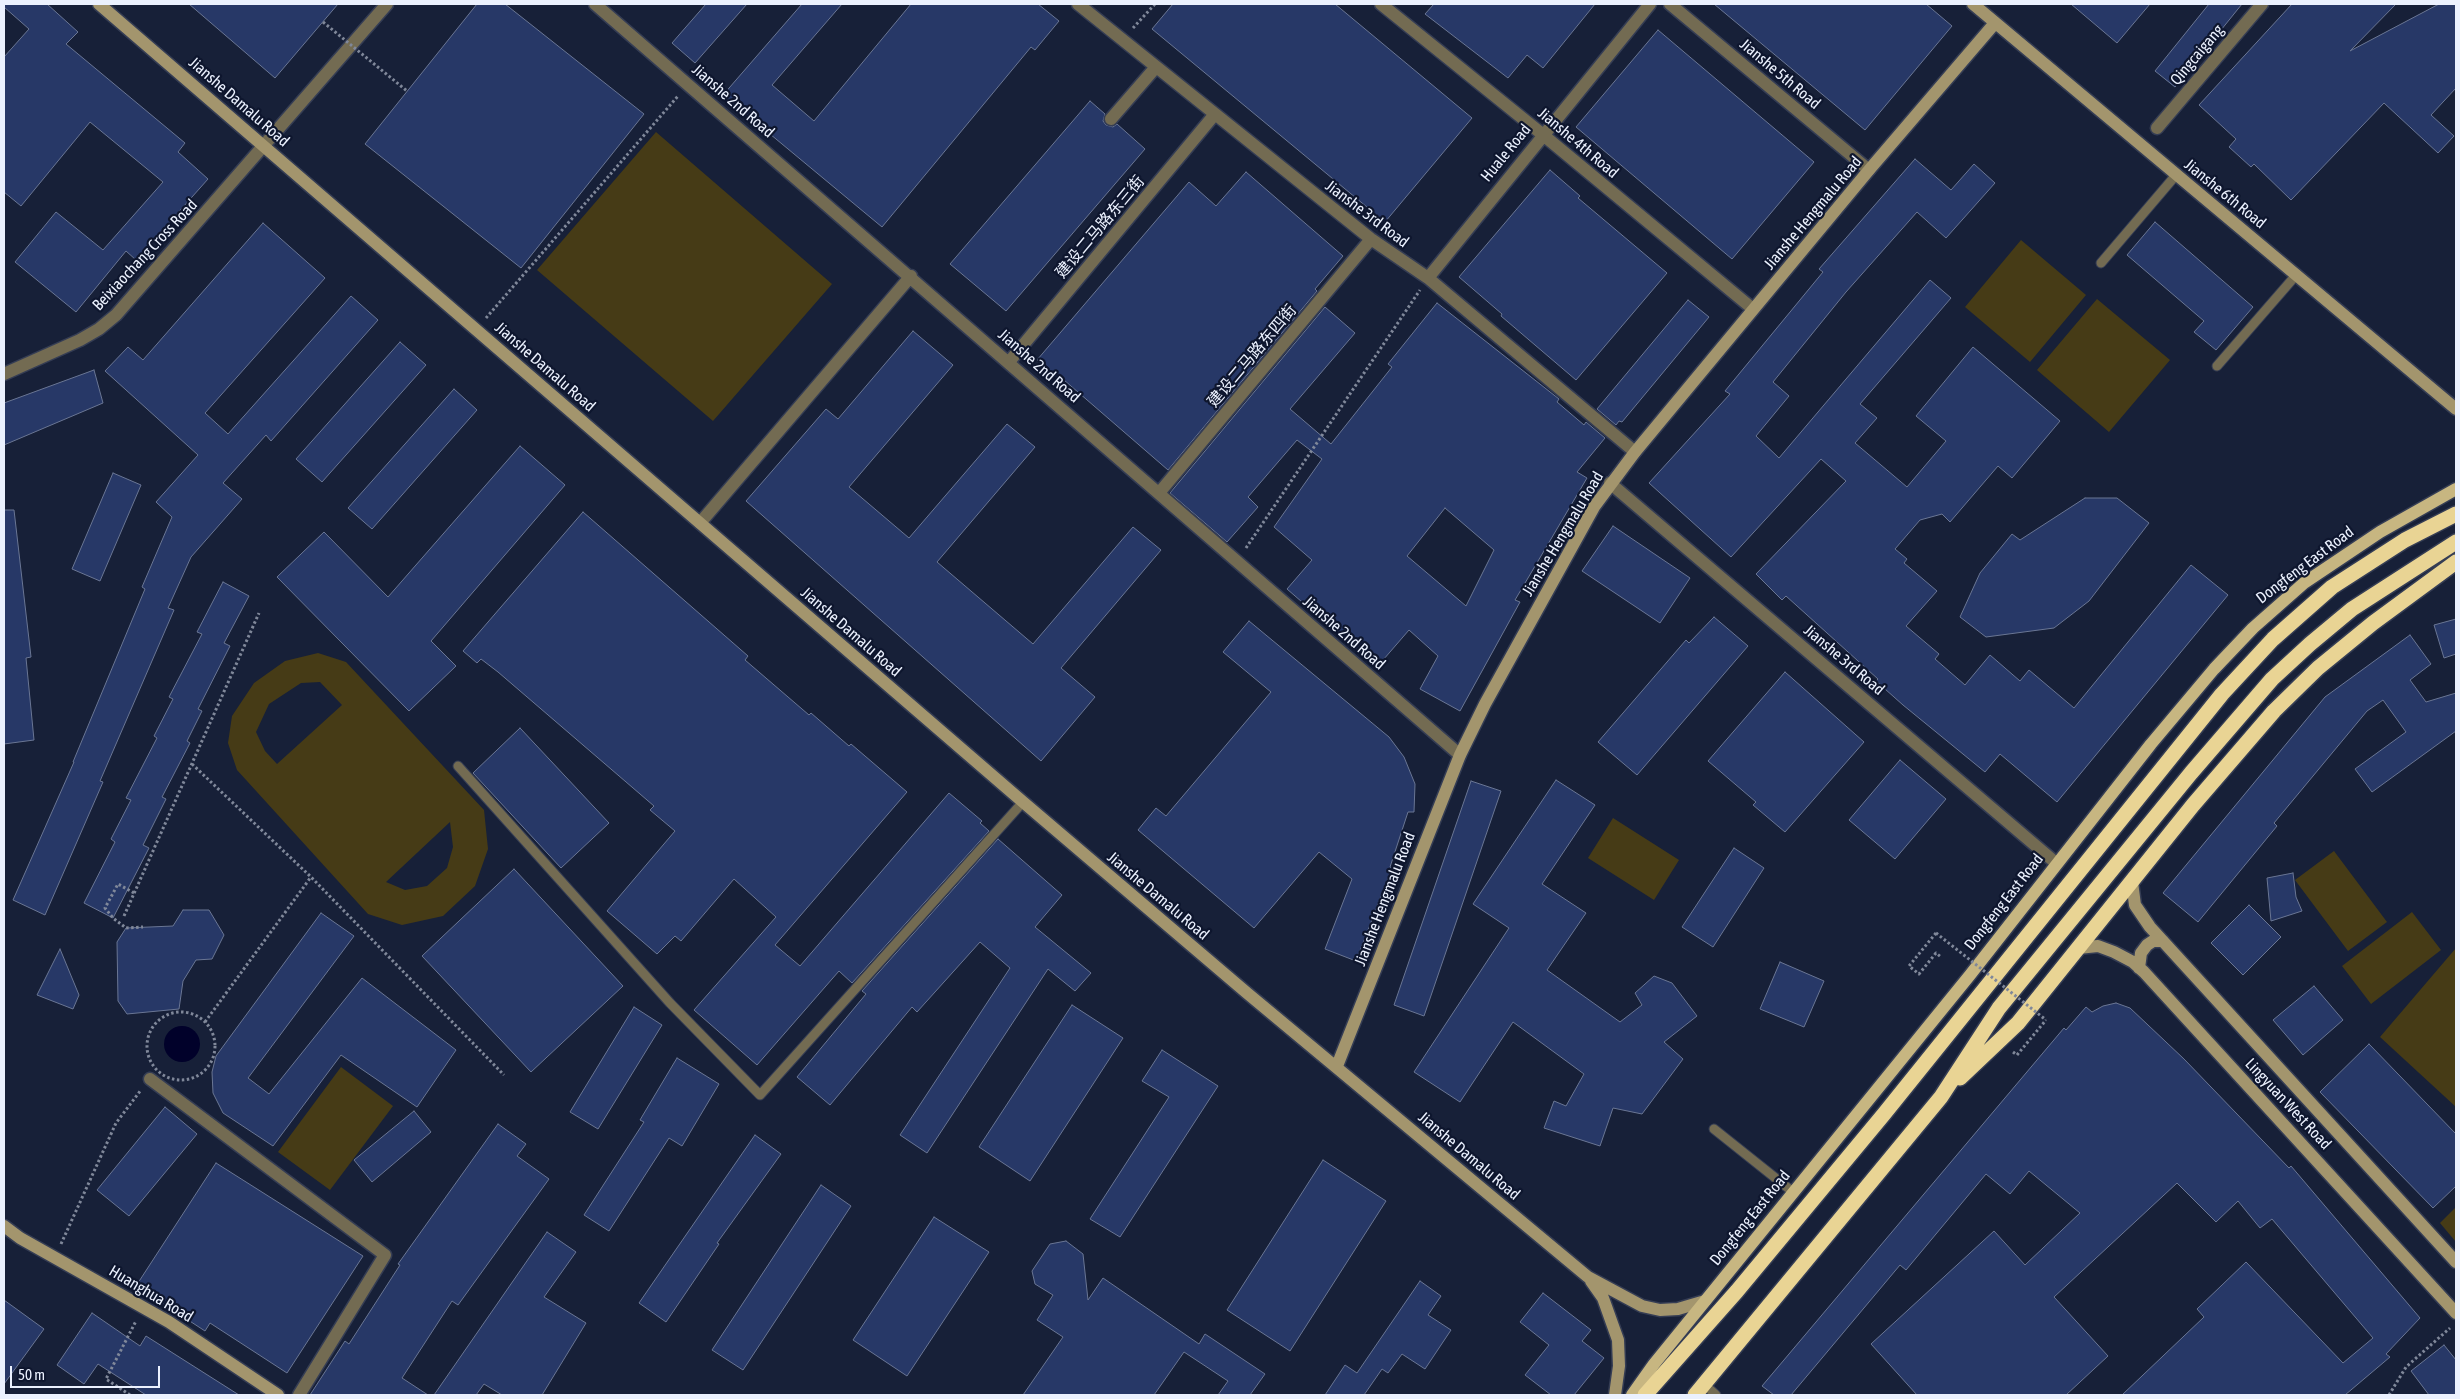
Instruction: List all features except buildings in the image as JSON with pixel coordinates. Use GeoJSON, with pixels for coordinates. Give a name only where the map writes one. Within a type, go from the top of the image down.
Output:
{"type":"FeatureCollection","features":[{"type":"Feature","properties":{"kind":"highway"},"geometry":{"type":"LineString","coordinates":[[1645,1395],[1737,1291],[1884,1114],[2222,694],[2273,639],[2332,587],[2405,540],[2456,514]]}},
{"type":"Feature","properties":{"kind":"highway"},"geometry":{"type":"LineString","coordinates":[[1699,1390],[1941,1097],[1999,1008],[2185,781],[2272,680],[2310,644],[2352,609],[2456,542]]}},
{"type":"Feature","properties":{"kind":"highway"},"geometry":{"type":"LineString","coordinates":[[1941,1097],[2018,1023],[2205,791],[2274,711],[2318,668],[2373,623],[2456,562]]}},
{"type":"Feature","properties":{"kind":"main road","name":"Dongfeng East Road"},"geometry":{"type":"LineString","coordinates":[[1632,1395],[1654,1364],[1970,975],[2056,863],[2182,706],[2236,645],[2304,583],[2352,550],[2456,489]]}},
{"type":"Feature","properties":{"kind":"street","name":"Jianshe Damalu Road"},"geometry":{"type":"LineString","coordinates":[[100,4],[1023,802],[1247,993],[1337,1066],[1588,1277]]}},
{"type":"Feature","properties":{"kind":"street","name":"Beixiaochang Cross Road"},"geometry":{"type":"LineString","coordinates":[[4,374],[80,340],[99,329],[116,315],[387,4]]}},
{"type":"Feature","properties":{"kind":"street","name":"Jianshe 2nd Road"},"geometry":{"type":"LineString","coordinates":[[595,4],[911,276],[1460,755]]}},
{"type":"Feature","properties":{"kind":"street","name":"Jianshe 3rd Road"},"geometry":{"type":"LineString","coordinates":[[1078,4],[1371,239],[1428,278],[1635,452]]}},
{"type":"Feature","properties":{"kind":"street","name":"Jianshe 4th Road"},"geometry":{"type":"LineString","coordinates":[[1381,4],[1542,134],[1753,309]]}},
{"type":"Feature","properties":{"kind":"street","name":"Huale Road"},"geometry":{"type":"LineString","coordinates":[[1428,278],[1542,134],[1650,4]]}},
{"type":"Feature","properties":{"kind":"street","name":"Jianshe 5th Road"},"geometry":{"type":"LineString","coordinates":[[1670,4],[1869,170]]}},
{"type":"Feature","properties":{"kind":"street","name":"Jianshe 6th Road"},"geometry":{"type":"LineString","coordinates":[[1973,4],[2456,409]]}},
{"type":"Feature","properties":{"kind":"street","name":"Qingcaigang"},"geometry":{"type":"LineString","coordinates":[[2156,128],[2262,4]]}},
{"type":"Feature","properties":{"kind":"street","name":"Jianshe Hengmalu Road"},"geometry":{"type":"LineString","coordinates":[[1337,1066],[1460,755],[1485,704],[1571,546],[1610,483],[1869,170],[1995,23]]}},
{"type":"Feature","properties":{"kind":"street"},"geometry":{"type":"LineString","coordinates":[[1111,119],[1156,67]]}},
{"type":"Feature","properties":{"kind":"street","name":"建设二马路东三街"},"geometry":{"type":"LineString","coordinates":[[1010,362],[1215,114]]}},
{"type":"Feature","properties":{"kind":"street","name":"建设二马路东四街"},"geometry":{"type":"LineString","coordinates":[[1159,493],[1371,239]]}},
{"type":"Feature","properties":{"kind":"street"},"geometry":{"type":"LineString","coordinates":[[700,522],[911,276]]}},
{"type":"Feature","properties":{"kind":"street","name":"Jianshe 3rd Road"},"geometry":{"type":"LineString","coordinates":[[1610,483],[2056,863]]}},
{"type":"Feature","properties":{"kind":"street","name":"Lingyuan West Road"},"geometry":{"type":"LineString","coordinates":[[2132,882],[2135,905],[2163,941],[2456,1262]]}},
{"type":"Feature","properties":{"kind":"street"},"geometry":{"type":"LineString","coordinates":[[2139,968],[2141,953],[2147,945],[2153,941],[2163,941]]}},
{"type":"Feature","properties":{"kind":"street","name":"Lingyuan West Road"},"geometry":{"type":"LineString","coordinates":[[2078,948],[2098,946],[2114,952],[2139,968],[2456,1313]]}},
{"type":"Feature","properties":{"kind":"street"},"geometry":{"type":"LineString","coordinates":[[153,1074],[386,1255],[299,1395]]}},
{"type":"Feature","properties":{"kind":"street","name":"Huanghua Road"},"geometry":{"type":"LineString","coordinates":[[4,1226],[54,1257],[143,1307],[278,1395]]}},
{"type":"Feature","properties":{"kind":"street"},"geometry":{"type":"LineString","coordinates":[[1588,1277],[1642,1306],[1660,1310],[1678,1309],[1705,1301]]}},
{"type":"Feature","properties":{"kind":"street"},"geometry":{"type":"LineString","coordinates":[[1588,1277],[1603,1298],[1618,1340],[1619,1366],[1615,1395]]}},
{"type":"Feature","properties":{"kind":"lane"},"geometry":{"type":"LineString","coordinates":[[2101,263],[2176,175]]}},
{"type":"Feature","properties":{"kind":"lane"},"geometry":{"type":"LineString","coordinates":[[2217,366],[2297,274]]}},
{"type":"Feature","properties":{"kind":"lane"},"geometry":{"type":"LineString","coordinates":[[458,766],[670,1003],[760,1095],[1023,802]]}},
{"type":"Feature","properties":{"kind":"lane"},"geometry":{"type":"LineString","coordinates":[[1714,1129],[1793,1192]]}},
{"type":"Feature","properties":{"kind":"lane"},"geometry":{"type":"LineString","coordinates":[[1699,1390],[1716,1395]]}},
{"type":"Feature","properties":{"kind":"path"},"geometry":{"type":"LineString","coordinates":[[1123,40],[1154,4]]}},
{"type":"Feature","properties":{"kind":"path"},"geometry":{"type":"LineString","coordinates":[[323,22],[407,92]]}},
{"type":"Feature","properties":{"kind":"path"},"geometry":{"type":"LineString","coordinates":[[476,330],[688,84]]}},
{"type":"Feature","properties":{"kind":"path"},"geometry":{"type":"LineString","coordinates":[[1238,561],[1428,278]]}},
{"type":"Feature","properties":{"kind":"path"},"geometry":{"type":"LineString","coordinates":[[124,916],[259,613]]}},
{"type":"Feature","properties":{"kind":"path"},"geometry":{"type":"LineString","coordinates":[[192,764],[311,877],[504,1075]]}},
{"type":"Feature","properties":{"kind":"path"},"geometry":{"type":"LineString","coordinates":[[205,1022],[311,877]]}},
{"type":"Feature","properties":{"kind":"path"},"geometry":{"type":"LineString","coordinates":[[134,893],[118,884],[105,908],[113,918],[126,928],[143,927]]}},
{"type":"Feature","properties":{"kind":"path"},"geometry":{"type":"LineString","coordinates":[[1941,957],[1936,952],[1919,974],[1909,966],[1936,933],[2046,1020]]}},
{"type":"Feature","properties":{"kind":"path"},"geometry":{"type":"LineString","coordinates":[[54,1257],[116,1123],[153,1074],[147,1049],[150,1032],[161,1018],[172,1013],[184,1012],[205,1022],[212,1032],[215,1043],[210,1063],[204,1071],[185,1080],[153,1074]]}},
{"type":"Feature","properties":{"kind":"path"},"geometry":{"type":"LineString","coordinates":[[130,1395],[106,1379],[143,1307]]}},
{"type":"Feature","properties":{"kind":"path"},"geometry":{"type":"LineString","coordinates":[[2389,1395],[2406,1367],[2456,1322]]}},
{"type":"Feature","properties":{"kind":"shaded area"},"geometry":{"type":"Polygon","coordinates":[[[656,132],[832,284],[713,421],[537,270],[656,132]]]}},
{"type":"Feature","properties":{"kind":"shaded area"},"geometry":{"type":"Polygon","coordinates":[[[2021,240],[2086,295],[2030,362],[1965,307],[2021,240]]]}},
{"type":"Feature","properties":{"kind":"shaded area"},"geometry":{"type":"Polygon","coordinates":[[[2097,299],[2170,360],[2109,432],[2037,370],[2097,299]]]}},
{"type":"Feature","properties":{"kind":"shaded area"},"geometry":{"type":"Polygon","coordinates":[[[318,653],[346,662],[484,810],[488,849],[475,886],[443,916],[402,925],[368,914],[237,770],[228,743],[232,716],[254,683],[285,661],[318,653]],[[320,682],[301,683],[269,704],[256,732],[265,751],[277,764],[342,705],[320,682]],[[450,822],[386,882],[405,890],[427,886],[447,868],[453,847],[450,822]]]}},
{"type":"Feature","properties":{"kind":"shaded area"},"geometry":{"type":"Polygon","coordinates":[[[1613,818],[1679,860],[1654,900],[1588,858],[1613,818]]]}},
{"type":"Feature","properties":{"kind":"shaded area"},"geometry":{"type":"Polygon","coordinates":[[[2334,851],[2387,922],[2348,951],[2295,880],[2334,851]]]}},
{"type":"Feature","properties":{"kind":"shaded area"},"geometry":{"type":"Polygon","coordinates":[[[2412,912],[2441,950],[2371,1004],[2342,966],[2412,912]]]}},
{"type":"Feature","properties":{"kind":"shaded area"},"geometry":{"type":"Polygon","coordinates":[[[2456,948],[2456,1107],[2380,1037],[2456,948]]]}},
{"type":"Feature","properties":{"kind":"shaded area"},"geometry":{"type":"Polygon","coordinates":[[[341,1067],[393,1106],[330,1190],[278,1152],[341,1067]]]}},
{"type":"Feature","properties":{"kind":"shaded area"},"geometry":{"type":"Polygon","coordinates":[[[2456,1207],[2456,1242],[2440,1223],[2456,1207]]]}},
{"type":"Feature","properties":{"kind":"water"},"geometry":{"type":"Polygon","coordinates":[[[182,1026],[189,1027],[195,1031],[199,1037],[199,1051],[195,1057],[189,1061],[182,1062],[175,1061],[169,1057],[165,1051],[164,1044],[165,1037],[169,1031],[175,1027],[182,1026]]]}}]}
